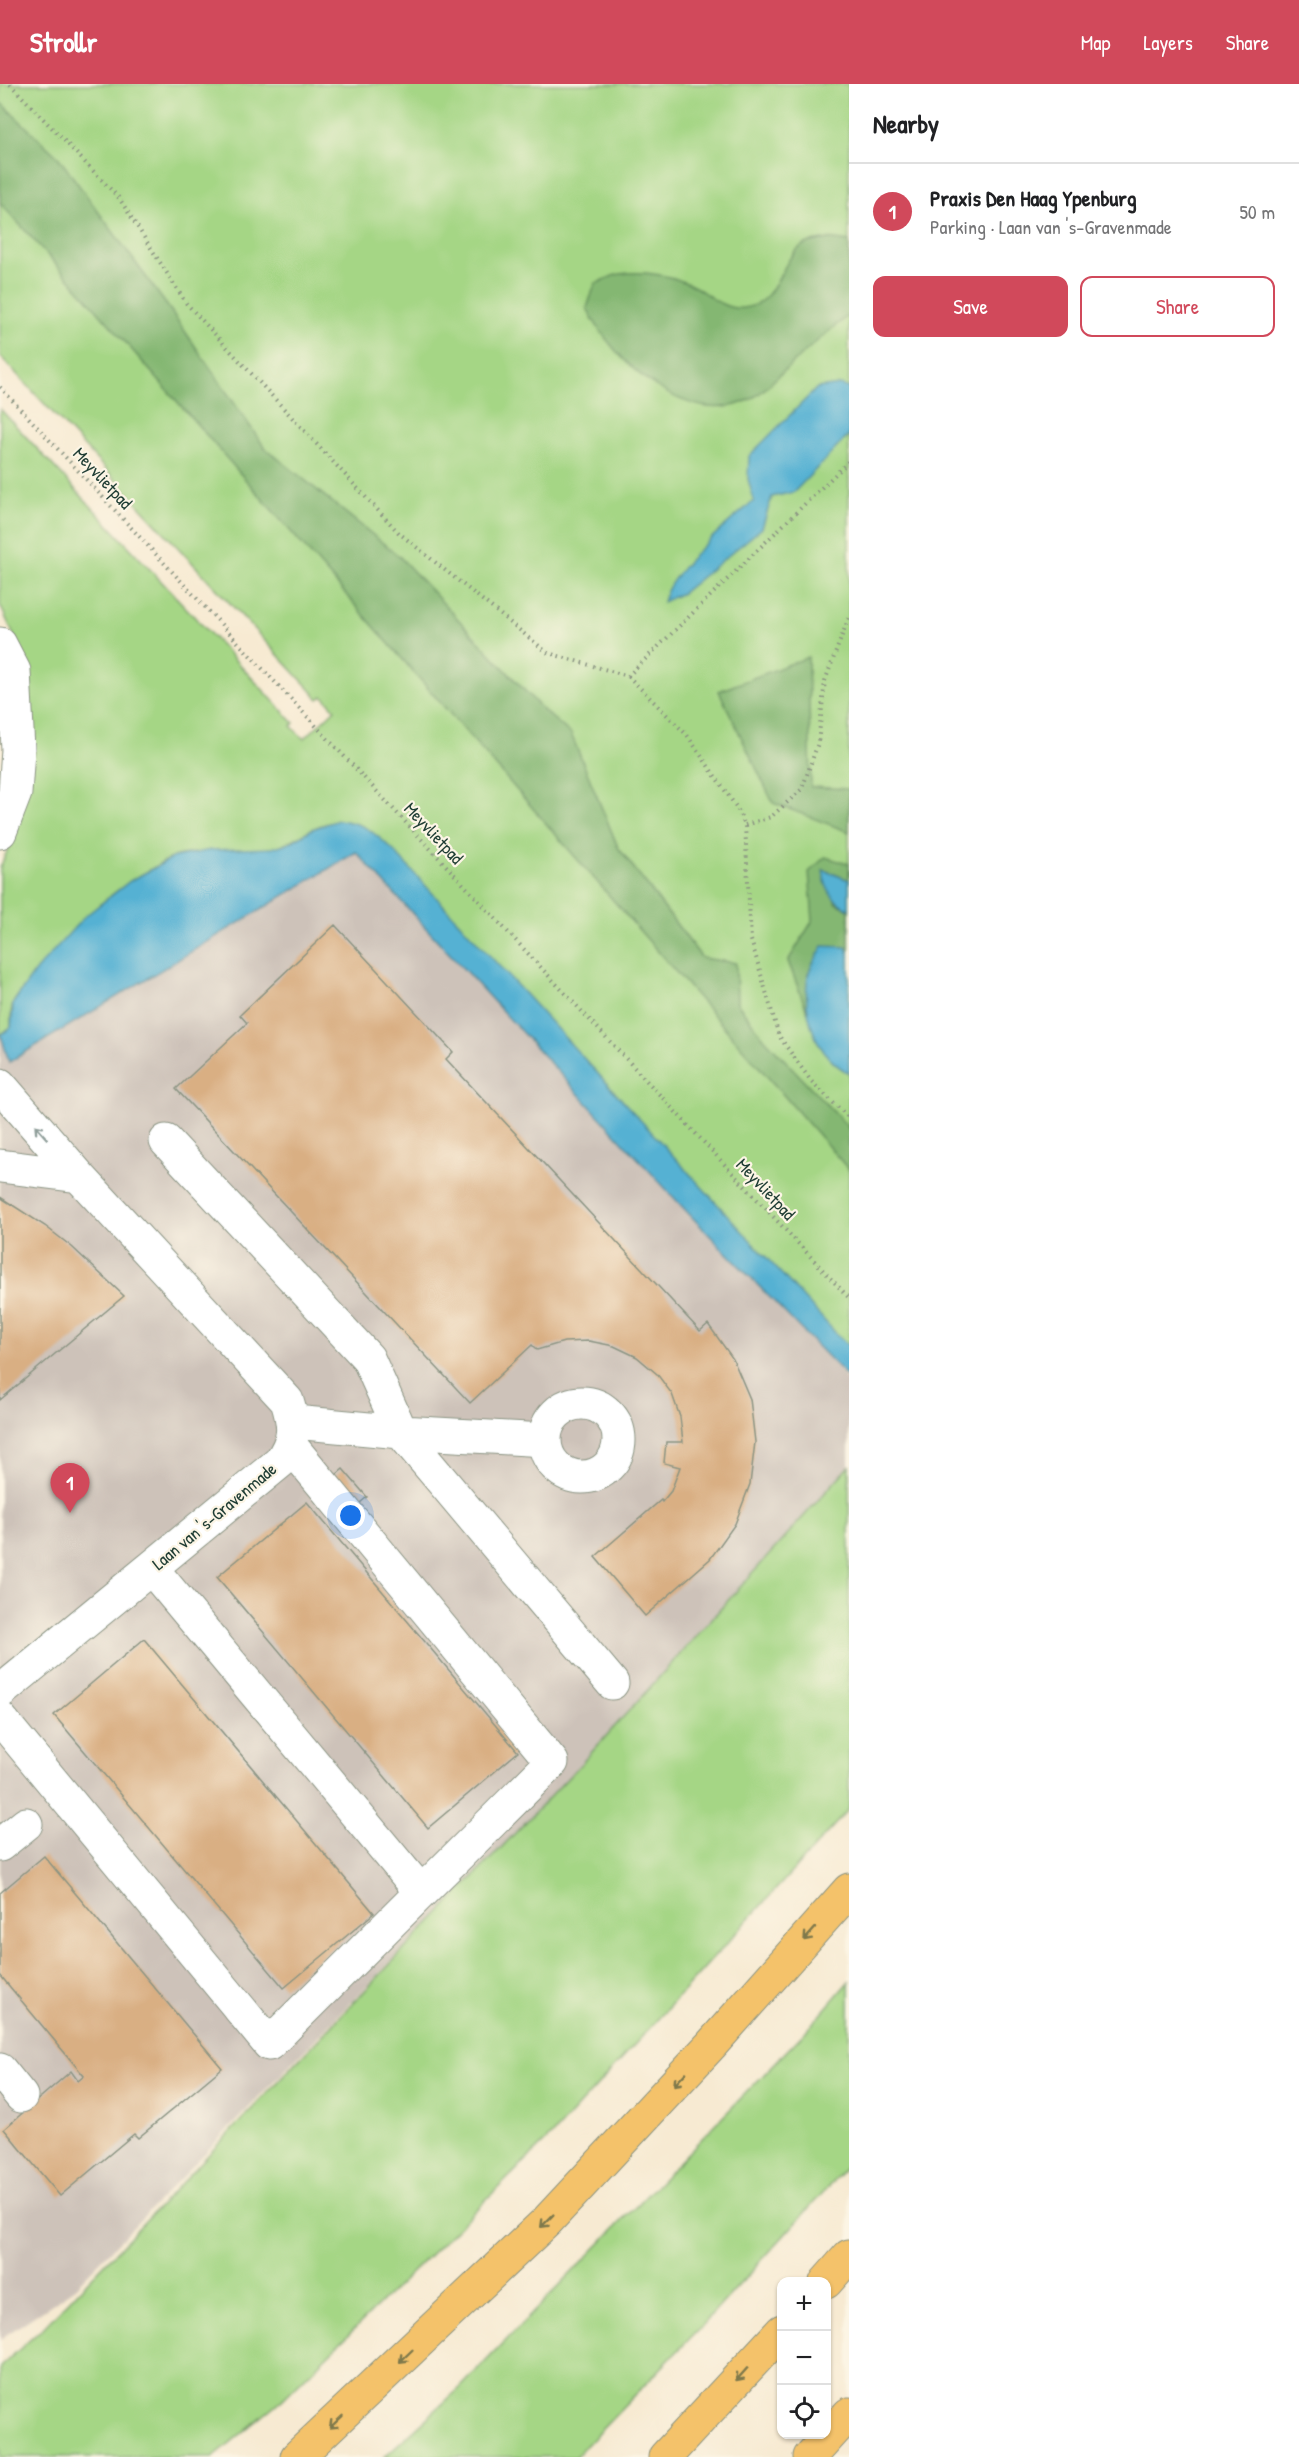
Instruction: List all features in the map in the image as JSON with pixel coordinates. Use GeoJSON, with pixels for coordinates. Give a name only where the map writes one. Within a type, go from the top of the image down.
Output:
{"type":"FeatureCollection","features":[{"type":"Feature","properties":{"kind":"highway"},"geometry":{"type":"LineString","coordinates":[[297,2457],[547,2221],[711,2045],[849,1890]]}},
{"type":"Feature","properties":{"kind":"highway"},"geometry":{"type":"LineString","coordinates":[[830,2277],[849,2256]]}},
{"type":"Feature","properties":{"kind":"highway"},"geometry":{"type":"LineString","coordinates":[[665,2457],[777,2336]]}},
{"type":"Feature","properties":{"kind":"highway"},"geometry":{"type":"LineString","coordinates":[[810,2457],[849,2415]]}},
{"type":"Feature","properties":{"kind":"street"},"geometry":{"type":"LineString","coordinates":[[0,644],[14,671],[18,750],[15,793],[0,832]]}},
{"type":"Feature","properties":{"kind":"street"},"geometry":{"type":"LineString","coordinates":[[0,1718],[269,2044],[552,1762],[292,1434],[287,1401],[4,1095]]}},
{"type":"Feature","properties":{"kind":"street"},"geometry":{"type":"LineString","coordinates":[[166,1141],[368,1358],[401,1432],[612,1683]]}},
{"type":"Feature","properties":{"kind":"street"},"geometry":{"type":"LineString","coordinates":[[0,1166],[79,1176]]}},
{"type":"Feature","properties":{"kind":"street"},"geometry":{"type":"LineString","coordinates":[[292,1434],[401,1432],[545,1440]]}},
{"type":"Feature","properties":{"kind":"street","name":"Laan van 's-Gravenmade"},"geometry":{"type":"LineString","coordinates":[[0,1692],[152,1569],[280,1461],[292,1434]]}},
{"type":"Feature","properties":{"kind":"street"},"geometry":{"type":"LineString","coordinates":[[152,1569],[421,1893]]}},
{"type":"Feature","properties":{"kind":"street"},"geometry":{"type":"LineString","coordinates":[[0,1845],[26,1824]]}},
{"type":"Feature","properties":{"kind":"street"},"geometry":{"type":"LineString","coordinates":[[0,2070],[21,2096]]}},
{"type":"Feature","properties":{"kind":"path"},"geometry":{"type":"LineString","coordinates":[[10,84],[120,198],[186,303],[399,533],[548,653],[628,676],[687,735],[737,808],[745,825],[751,940],[779,1036],[811,1081],[849,1118]]}},
{"type":"Feature","properties":{"kind":"path","name":"Meyvlietpad"},"geometry":{"type":"LineString","coordinates":[[0,387],[849,1298]]}},
{"type":"Feature","properties":{"kind":"path"},"geometry":{"type":"LineString","coordinates":[[628,676],[849,461]]}},
{"type":"Feature","properties":{"kind":"path"},"geometry":{"type":"LineString","coordinates":[[745,825],[771,817],[802,789],[818,743],[825,681],[849,617]]}},
{"type":"Feature","properties":{"kind":"shaded area"},"geometry":{"type":"Polygon","coordinates":[[[294,744],[849,1382],[849,1490],[70,2292],[0,2339],[0,943],[294,744]]]}},
{"type":"Feature","properties":{"kind":"green space"},"geometry":{"type":"Polygon","coordinates":[[[0,84],[849,84],[849,1346],[399,857],[380,838],[360,825],[338,821],[326,824],[278,847],[176,856],[131,881],[100,904],[61,944],[17,996],[11,1009],[11,1027],[0,1035],[0,868],[20,820],[15,638],[0,605],[0,409],[294,723],[291,726],[304,739],[335,709],[323,696],[319,699],[0,356],[0,84]]]}},
{"type":"Feature","properties":{"kind":"green space"},"geometry":{"type":"Polygon","coordinates":[[[0,102],[59,158],[171,311],[265,448],[399,556],[543,710],[571,734],[618,847],[702,958],[736,963],[737,1003],[765,1039],[849,1128],[849,1170],[84,295],[0,203],[0,102]]]}},
{"type":"Feature","properties":{"kind":"green space"},"geometry":{"type":"Polygon","coordinates":[[[828,239],[849,242],[849,315],[760,393],[751,399],[727,407],[703,406],[678,399],[655,386],[614,349],[587,308],[595,284],[620,274],[630,273],[660,275],[680,280],[730,307],[743,308],[755,305],[772,289],[796,250],[807,243],[828,239]]]}},
{"type":"Feature","properties":{"kind":"green space"},"geometry":{"type":"Polygon","coordinates":[[[808,657],[811,787],[849,789],[849,832],[773,803],[719,691],[808,657]]]}},
{"type":"Feature","properties":{"kind":"green space"},"geometry":{"type":"Polygon","coordinates":[[[825,857],[849,864],[849,880],[824,870],[836,903],[849,909],[849,953],[846,947],[808,973],[807,1011],[788,961],[813,920],[809,872],[825,857]]]}},
{"type":"Feature","properties":{"kind":"green space"},"geometry":{"type":"Polygon","coordinates":[[[849,1466],[849,1809],[555,2132],[282,2400],[213,2457],[0,2457],[0,2367],[45,2326],[581,1764],[849,1466]]]}},
{"type":"Feature","properties":{"kind":"green space"},"geometry":{"type":"Polygon","coordinates":[[[849,1981],[849,2164],[701,2327],[575,2457],[384,2457],[460,2388],[806,2031],[849,1981]]]}},
{"type":"Feature","properties":{"kind":"water"},"geometry":{"type":"Polygon","coordinates":[[[840,385],[849,388],[849,435],[794,492],[772,497],[762,528],[682,593],[663,602],[668,589],[688,562],[754,501],[748,479],[749,456],[817,388],[840,385]]]}},
{"type":"Feature","properties":{"kind":"water"},"geometry":{"type":"Polygon","coordinates":[[[338,820],[355,823],[368,829],[392,849],[849,1346],[849,1379],[689,1214],[356,852],[9,1062],[1,1035],[11,1027],[13,1003],[36,970],[84,917],[130,881],[174,857],[211,850],[272,848],[291,842],[312,829],[338,820]]]}},
{"type":"Feature","properties":{"kind":"water"},"geometry":{"type":"Polygon","coordinates":[[[823,870],[849,880],[849,909],[830,894],[823,870]]]}},
{"type":"Feature","properties":{"kind":"water"},"geometry":{"type":"Polygon","coordinates":[[[823,946],[846,947],[849,953],[849,1073],[837,1065],[819,1044],[809,1018],[808,975],[823,946]]]}},
{"type":"Feature","properties":{"kind":"building"},"geometry":{"type":"Polygon","coordinates":[[[335,925],[453,1052],[446,1059],[700,1331],[708,1324],[733,1359],[750,1399],[755,1442],[750,1484],[735,1524],[710,1559],[645,1616],[595,1557],[661,1500],[662,1502],[671,1491],[680,1467],[664,1463],[666,1442],[683,1442],[680,1417],[672,1394],[657,1374],[637,1357],[614,1346],[589,1341],[564,1342],[537,1350],[532,1345],[470,1403],[176,1089],[247,1023],[240,1015],[335,925]]]}},
{"type":"Feature","properties":{"kind":"building"},"geometry":{"type":"Polygon","coordinates":[[[0,1197],[45,1226],[72,1247],[124,1296],[0,1400],[0,1197]]]}},
{"type":"Feature","properties":{"kind":"building"},"geometry":{"type":"Polygon","coordinates":[[[343,1469],[367,1497],[353,1509],[329,1481],[343,1469]]]}},
{"type":"Feature","properties":{"kind":"building"},"geometry":{"type":"Polygon","coordinates":[[[307,1502],[518,1752],[428,1828],[217,1577],[307,1502]]]}},
{"type":"Feature","properties":{"kind":"building"},"geometry":{"type":"Polygon","coordinates":[[[144,1639],[374,1913],[284,1988],[54,1715],[144,1639]]]}},
{"type":"Feature","properties":{"kind":"building"},"geometry":{"type":"Polygon","coordinates":[[[44,1856],[222,2068],[138,2138],[134,2134],[60,2196],[4,2129],[71,2071],[78,2081],[84,2076],[0,1975],[0,1893],[44,1856]]]}},
{"type":"Feature","properties":{"kind":"place","name":"Praxis Den Haag Ypenburg"},"geometry":{"type":"Point","coordinates":[70,1513]}}]}
